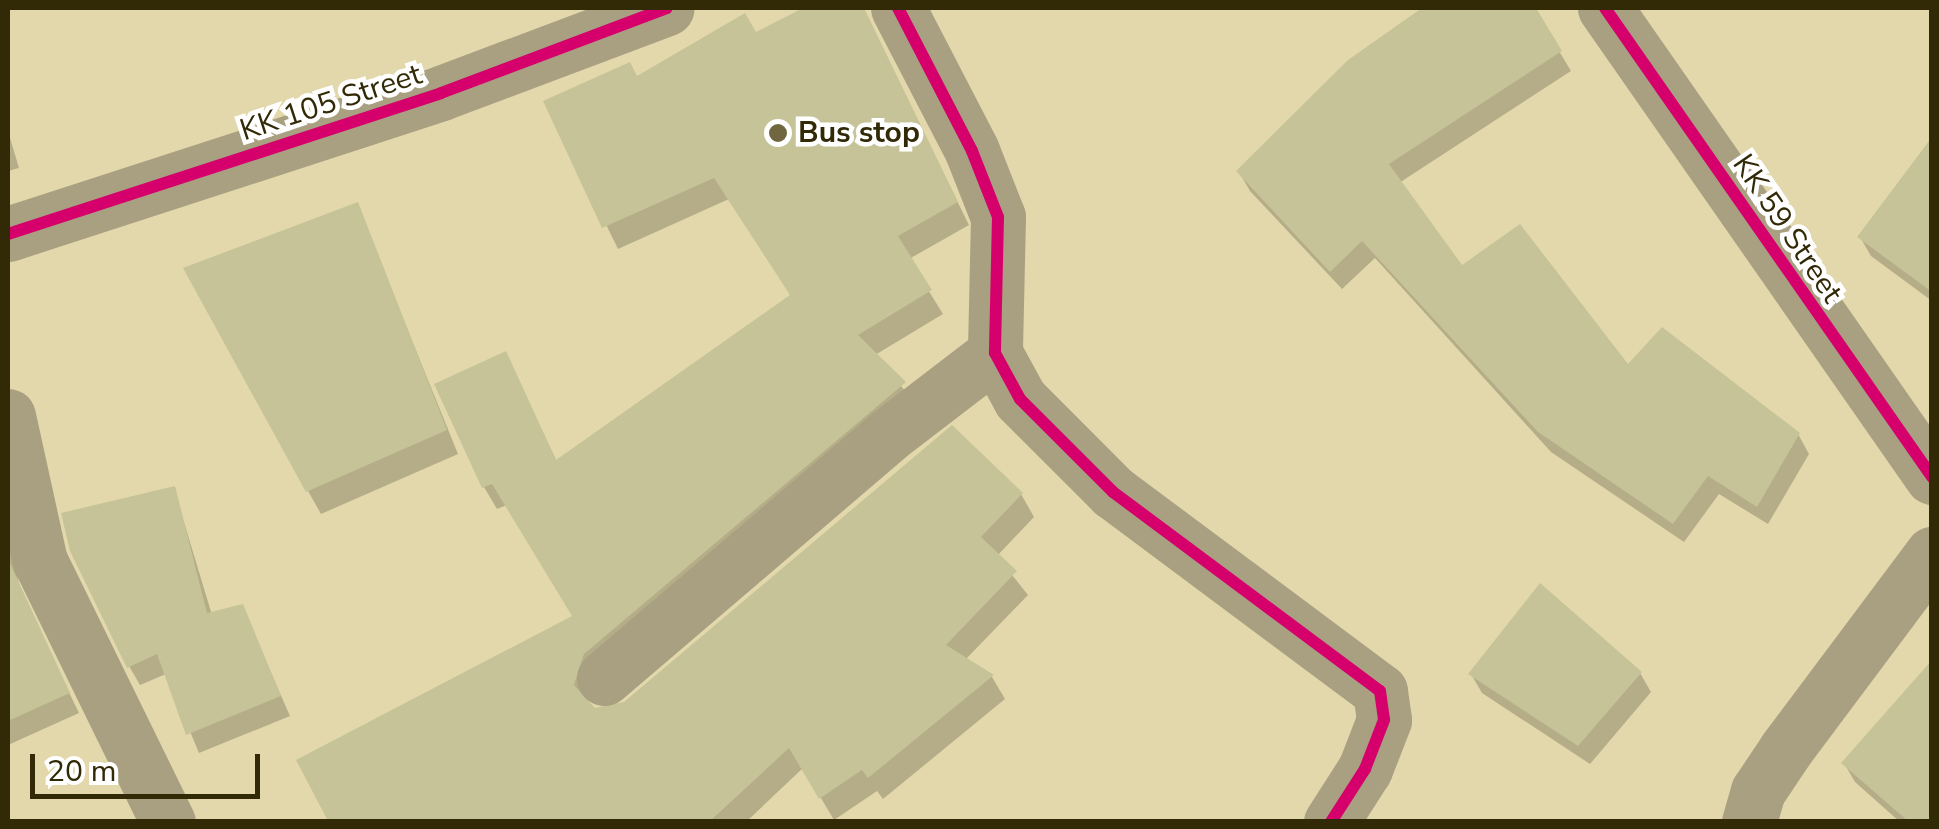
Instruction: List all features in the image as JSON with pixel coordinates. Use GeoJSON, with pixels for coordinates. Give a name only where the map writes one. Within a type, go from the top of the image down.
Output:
{"type":"FeatureCollection","features":[{"type":"Feature","properties":{"kind":"street","name":"KK 105 Street"},"geometry":{"type":"LineString","coordinates":[[8,234],[441,93],[667,8]]}},
{"type":"Feature","properties":{"kind":"street"},"geometry":{"type":"LineString","coordinates":[[898,8],[998,218],[995,353],[1020,399],[1113,492],[1380,690],[1384,720],[1365,770],[1332,822]]}},
{"type":"Feature","properties":{"kind":"street","name":"KK 59 Street"},"geometry":{"type":"LineString","coordinates":[[1605,8],[1932,476]]}},
{"type":"Feature","properties":{"kind":"street"},"geometry":{"type":"LineString","coordinates":[[604,678],[886,436],[995,353]]}},
{"type":"Feature","properties":{"kind":"street"},"geometry":{"type":"LineString","coordinates":[[8,416],[40,560],[168,822]]}},
{"type":"Feature","properties":{"kind":"street"},"geometry":{"type":"LineString","coordinates":[[1749,822],[1758,791],[1786,749],[1932,554]]}},
{"type":"Feature","properties":{"kind":"building"},"geometry":{"type":"Polygon","coordinates":[[[803,8],[864,8],[958,202],[898,236],[932,290],[858,335],[906,382],[584,654],[574,685],[595,708],[624,702],[952,425],[1023,493],[981,537],[1017,571],[946,645],[994,675],[868,778],[862,770],[819,799],[789,748],[709,822],[328,821],[296,760],[572,616],[492,484],[482,488],[434,384],[506,351],[556,460],[790,295],[714,178],[602,228],[543,101],[630,62],[637,76],[745,13],[756,32],[803,8]]]}},
{"type":"Feature","properties":{"kind":"building"},"geometry":{"type":"Polygon","coordinates":[[[1422,8],[1536,8],[1562,51],[1389,164],[1462,265],[1520,224],[1628,364],[1662,327],[1800,433],[1757,507],[1708,476],[1673,524],[1538,432],[1362,241],[1330,272],[1236,171],[1348,60],[1422,8]]]}},
{"type":"Feature","properties":{"kind":"building"},"geometry":{"type":"Polygon","coordinates":[[[1932,137],[1932,292],[1857,237],[1932,137]]]}},
{"type":"Feature","properties":{"kind":"building"},"geometry":{"type":"Polygon","coordinates":[[[358,202],[447,430],[306,492],[183,268],[358,202]]]}},
{"type":"Feature","properties":{"kind":"building"},"geometry":{"type":"Polygon","coordinates":[[[175,486],[207,613],[243,604],[281,696],[186,735],[157,654],[127,668],[70,551],[61,513],[175,486]]]}},
{"type":"Feature","properties":{"kind":"building"},"geometry":{"type":"Polygon","coordinates":[[[8,559],[70,693],[8,721],[8,559]]]}},
{"type":"Feature","properties":{"kind":"building"},"geometry":{"type":"Polygon","coordinates":[[[1540,583],[1642,672],[1578,746],[1468,674],[1540,583]]]}},
{"type":"Feature","properties":{"kind":"building"},"geometry":{"type":"Polygon","coordinates":[[[1932,660],[1932,822],[1909,822],[1841,763],[1932,660]]]}},
{"type":"Feature","properties":{"kind":"cycle path"},"geometry":{"type":"LineString","coordinates":[[8,234],[441,93],[667,8]]}},
{"type":"Feature","properties":{"kind":"cycle path"},"geometry":{"type":"LineString","coordinates":[[898,8],[972,151],[998,217],[995,353],[1020,399],[1113,492],[1380,691],[1384,720],[1365,769],[1331,822]]}},
{"type":"Feature","properties":{"kind":"cycle path"},"geometry":{"type":"LineString","coordinates":[[1605,8],[1932,477]]}},
{"type":"Feature","properties":{"kind":"place","name":"Bus stop"},"geometry":{"type":"Point","coordinates":[778,133]}}]}
